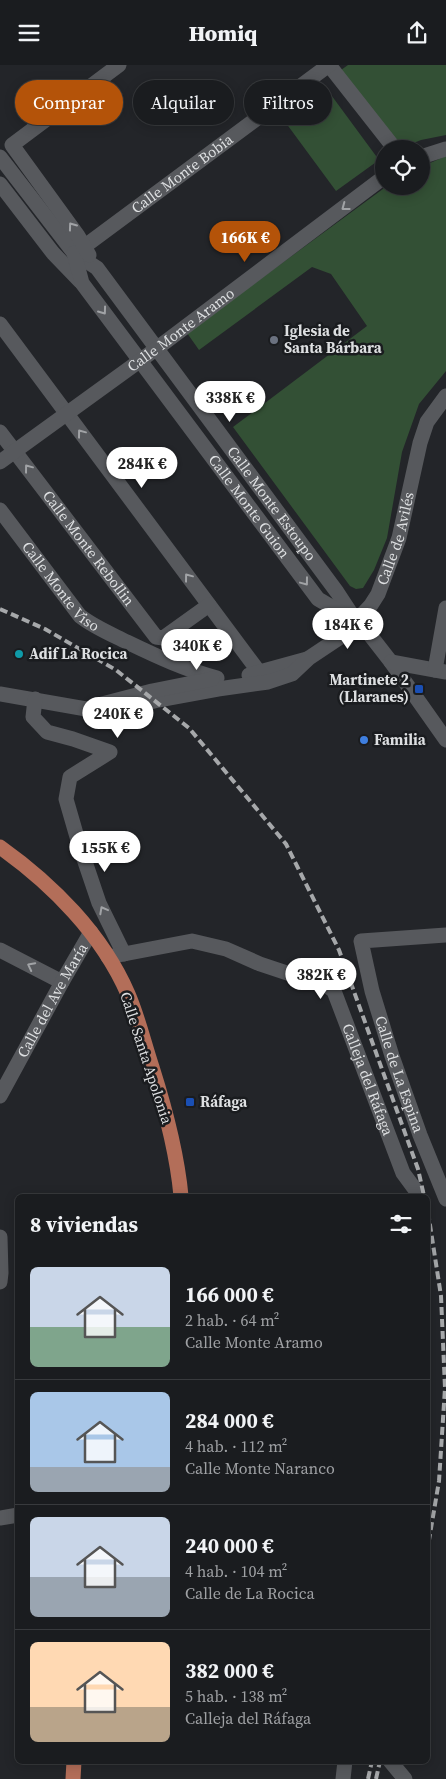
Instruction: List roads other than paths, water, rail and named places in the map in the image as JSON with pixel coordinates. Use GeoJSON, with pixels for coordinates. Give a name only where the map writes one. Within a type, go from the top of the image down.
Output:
{"type":"FeatureCollection","features":[{"type":"Feature","properties":{"kind":"main road","name":"Calle Santa Apolonia"},"geometry":{"type":"LineString","coordinates":[[0,847],[25,865],[65,903],[91,932],[108,957],[128,994],[159,1088],[173,1145],[181,1194]]}},
{"type":"Feature","properties":{"kind":"main road"},"geometry":{"type":"LineString","coordinates":[[73,1779],[74,1764]]}},
{"type":"Feature","properties":{"kind":"street","name":"Calle Monte Estoupo"},"geometry":{"type":"LineString","coordinates":[[119,65],[12,145],[79,249],[97,268],[331,584],[356,621]]}},
{"type":"Feature","properties":{"kind":"street"},"geometry":{"type":"LineString","coordinates":[[329,65],[388,140]]}},
{"type":"Feature","properties":{"kind":"street","name":"Calle Monte Bobia"},"geometry":{"type":"LineString","coordinates":[[79,249],[329,65]]}},
{"type":"Feature","properties":{"kind":"street"},"geometry":{"type":"LineString","coordinates":[[430,154],[446,149]]}},
{"type":"Feature","properties":{"kind":"street"},"geometry":{"type":"LineString","coordinates":[[0,157],[79,249]]}},
{"type":"Feature","properties":{"kind":"street","name":"Calle Monte Guion"},"geometry":{"type":"LineString","coordinates":[[0,184],[53,253],[82,283],[318,599],[356,621]]}},
{"type":"Feature","properties":{"kind":"street","name":"Calle Monte Aramo"},"geometry":{"type":"LineString","coordinates":[[0,462],[156,349],[375,184]]}},
{"type":"Feature","properties":{"kind":"street","name":"Calle Monte Guion"},"geometry":{"type":"LineString","coordinates":[[79,249],[82,283]]}},
{"type":"Feature","properties":{"kind":"street"},"geometry":{"type":"LineString","coordinates":[[0,324],[259,672]]}},
{"type":"Feature","properties":{"kind":"street","name":"Calle de Avilés"},"geometry":{"type":"LineString","coordinates":[[218,683],[268,682],[292,674],[309,658],[342,636],[371,605],[378,594],[400,538],[420,443],[427,422],[445,399]]}},
{"type":"Feature","properties":{"kind":"street","name":"Calle Monte Rebollin"},"geometry":{"type":"LineString","coordinates":[[0,432],[156,637],[163,638],[209,605]]}},
{"type":"Feature","properties":{"kind":"street","name":"Calle Monte Viso"},"geometry":{"type":"LineString","coordinates":[[0,510],[80,616],[91,624],[169,663],[218,683]]}},
{"type":"Feature","properties":{"kind":"street"},"geometry":{"type":"LineString","coordinates":[[392,663],[440,671],[446,608]]}},
{"type":"Feature","properties":{"kind":"street"},"geometry":{"type":"LineString","coordinates":[[356,621],[370,635],[392,663],[446,740]]}},
{"type":"Feature","properties":{"kind":"street","name":"Calle de Avilés"},"geometry":{"type":"LineString","coordinates":[[0,694],[109,713],[155,695],[218,683],[309,658]]}},
{"type":"Feature","properties":{"kind":"street"},"geometry":{"type":"LineString","coordinates":[[155,695],[164,681],[169,663]]}},
{"type":"Feature","properties":{"kind":"street","name":"Calle Monte Viso"},"geometry":{"type":"LineString","coordinates":[[169,663],[182,684]]}},
{"type":"Feature","properties":{"kind":"street"},"geometry":{"type":"LineString","coordinates":[[155,695],[182,684],[218,683]]}},
{"type":"Feature","properties":{"kind":"street"},"geometry":{"type":"LineString","coordinates":[[35,699],[34,717],[47,732],[110,752],[70,777],[66,799],[99,903],[124,954]]}},
{"type":"Feature","properties":{"kind":"street","name":"Calle del Ave María"},"geometry":{"type":"LineString","coordinates":[[0,1096],[62,981],[91,932]]}},
{"type":"Feature","properties":{"kind":"street","name":"Calle de La Espina"},"geometry":{"type":"LineString","coordinates":[[446,935],[362,941],[372,991],[392,1056],[420,1135],[446,1200]]}},
{"type":"Feature","properties":{"kind":"street","name":"Calleja del Ráfaga"},"geometry":{"type":"LineString","coordinates":[[108,957],[192,941],[226,949],[267,967],[320,981],[334,991],[402,1173],[424,1191],[446,1200]]}},
{"type":"Feature","properties":{"kind":"street"},"geometry":{"type":"LineString","coordinates":[[0,950],[62,981]]}},
{"type":"Feature","properties":{"kind":"street"},"geometry":{"type":"LineString","coordinates":[[0,1237],[0,1281]]}},
{"type":"Feature","properties":{"kind":"street"},"geometry":{"type":"LineString","coordinates":[[0,1518],[15,1516]]}},
{"type":"Feature","properties":{"kind":"street"},"geometry":{"type":"LineString","coordinates":[[343,1779],[346,1764]]}},
{"type":"Feature","properties":{"kind":"street"},"geometry":{"type":"LineString","coordinates":[[392,1764],[405,1779]]}},
{"type":"Feature","properties":{"kind":"railway"},"geometry":{"type":"LineString","coordinates":[[0,609],[45,629],[116,670],[189,728],[286,844],[339,950],[418,1169],[424,1194]]}},
{"type":"Feature","properties":{"kind":"railway"},"geometry":{"type":"LineString","coordinates":[[430,1225],[441,1296],[445,1388],[439,1481],[430,1534]]}},
{"type":"Feature","properties":{"kind":"railway"},"geometry":{"type":"LineString","coordinates":[[368,1779],[371,1764]]}},
{"type":"Feature","properties":{"kind":"railway"},"geometry":{"type":"LineString","coordinates":[[376,1779],[379,1764]]}},
{"type":"Feature","properties":{"kind":"place","name":"Iglesia de Santa Bárbara"},"geometry":{"type":"Point","coordinates":[274,340]}},
{"type":"Feature","properties":{"kind":"place","name":"Adif La Rocica"},"geometry":{"type":"Point","coordinates":[19,654]}},
{"type":"Feature","properties":{"kind":"place","name":"Martinete 2 (Llaranes)"},"geometry":{"type":"Point","coordinates":[419,689]}},
{"type":"Feature","properties":{"kind":"place","name":"Familia"},"geometry":{"type":"Point","coordinates":[364,740]}},
{"type":"Feature","properties":{"kind":"place","name":"Ráfaga"},"geometry":{"type":"Point","coordinates":[190,1102]}}]}
